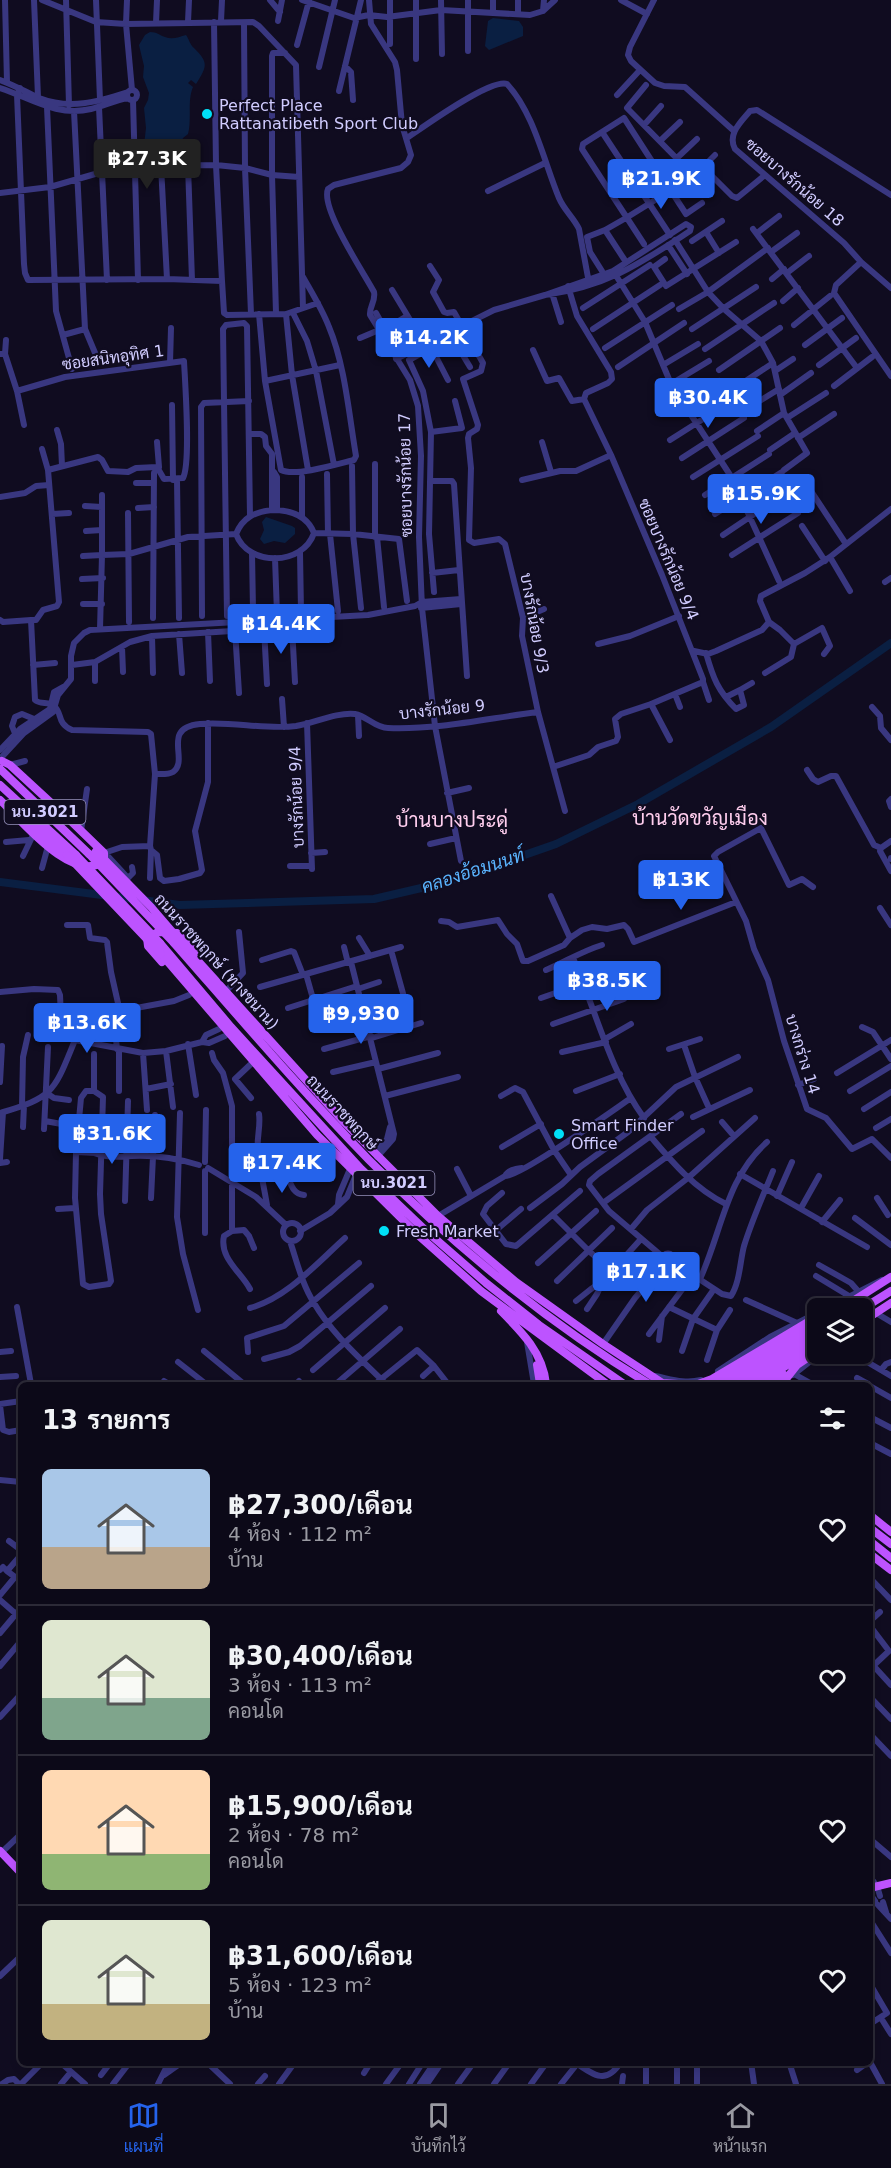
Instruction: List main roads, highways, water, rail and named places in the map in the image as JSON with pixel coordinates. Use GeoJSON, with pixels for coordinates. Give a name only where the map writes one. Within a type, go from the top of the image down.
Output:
{"type":"FeatureCollection","features":[{"type":"Feature","properties":{"kind":"main road"},"geometry":{"type":"LineString","coordinates":[[0,800],[32,836],[72,864],[82,867],[102,864],[105,859],[81,831],[10,765],[1,762]]}},
{"type":"Feature","properties":{"kind":"main road","name":"ถนนราชพฤกษ์"},"geometry":{"type":"LineString","coordinates":[[1,762],[99,853],[174,943],[370,1161],[432,1220],[511,1287],[577,1336],[646,1382]]}},
{"type":"Feature","properties":{"kind":"main road","name":"ถนนราชพฤกษ์"},"geometry":{"type":"LineString","coordinates":[[0,785],[76,855],[160,943],[231,1027],[362,1169],[486,1283],[621,1382]]}},
{"type":"Feature","properties":{"kind":"main road","name":"นบ.3021"},"geometry":{"type":"LineString","coordinates":[[0,795],[95,882],[161,954],[241,1050],[356,1175],[418,1235],[481,1291],[604,1382]]}},
{"type":"Feature","properties":{"kind":"main road","name":"ถนนราชพฤกษ์ (ทางขนาน)"},"geometry":{"type":"LineString","coordinates":[[99,853],[151,907],[344,1122],[438,1215],[516,1282],[660,1382]]}},
{"type":"Feature","properties":{"kind":"main road"},"geometry":{"type":"LineString","coordinates":[[241,1050],[225,1036],[148,946],[149,935],[174,932],[182,936],[275,1046]]}},
{"type":"Feature","properties":{"kind":"main road"},"geometry":{"type":"LineString","coordinates":[[304,1090],[344,1122]]}},
{"type":"Feature","properties":{"kind":"main road"},"geometry":{"type":"LineString","coordinates":[[297,1098],[324,1142]]}},
{"type":"Feature","properties":{"kind":"main road"},"geometry":{"type":"LineString","coordinates":[[851,1298],[890,1277]]}},
{"type":"Feature","properties":{"kind":"main road"},"geometry":{"type":"LineString","coordinates":[[481,1291],[523,1333],[541,1362],[546,1382]]}},
{"type":"Feature","properties":{"kind":"main road"},"geometry":{"type":"LineString","coordinates":[[854,1298],[861,1292]]}},
{"type":"Feature","properties":{"kind":"main road"},"geometry":{"type":"LineString","coordinates":[[873,1303],[891,1292]]}},
{"type":"Feature","properties":{"kind":"main road"},"geometry":{"type":"LineString","coordinates":[[539,1299],[577,1336]]}},
{"type":"Feature","properties":{"kind":"main road"},"geometry":{"type":"LineString","coordinates":[[873,1315],[891,1303]]}},
{"type":"Feature","properties":{"kind":"main road"},"geometry":{"type":"LineString","coordinates":[[715,1382],[807,1322]]}},
{"type":"Feature","properties":{"kind":"main road"},"geometry":{"type":"LineString","coordinates":[[523,1333],[539,1374],[540,1382]]}},
{"type":"Feature","properties":{"kind":"main road"},"geometry":{"type":"LineString","coordinates":[[746,1382],[807,1335]]}},
{"type":"Feature","properties":{"kind":"main road"},"geometry":{"type":"LineString","coordinates":[[734,1382],[807,1343]]}},
{"type":"Feature","properties":{"kind":"main road"},"geometry":{"type":"LineString","coordinates":[[716,1382],[807,1349]]}},
{"type":"Feature","properties":{"kind":"main road"},"geometry":{"type":"LineString","coordinates":[[774,1382],[807,1361]]}},
{"type":"Feature","properties":{"kind":"main road"},"geometry":{"type":"LineString","coordinates":[[759,1382],[766,1366]]}},
{"type":"Feature","properties":{"kind":"main road"},"geometry":{"type":"LineString","coordinates":[[786,1382],[795,1370]]}},
{"type":"Feature","properties":{"kind":"main road"},"geometry":{"type":"LineString","coordinates":[[873,1517],[889,1527]]}},
{"type":"Feature","properties":{"kind":"main road"},"geometry":{"type":"LineString","coordinates":[[873,1529],[891,1544]]}},
{"type":"Feature","properties":{"kind":"main road"},"geometry":{"type":"LineString","coordinates":[[873,1543],[891,1558]]}},
{"type":"Feature","properties":{"kind":"main road"},"geometry":{"type":"LineString","coordinates":[[873,1556],[891,1570]]}},
{"type":"Feature","properties":{"kind":"main road"},"geometry":{"type":"LineString","coordinates":[[0,1852],[18,1870]]}},
{"type":"Feature","properties":{"kind":"main road"},"geometry":{"type":"LineString","coordinates":[[873,1887],[891,1883]]}},
{"type":"Feature","properties":{"kind":"water"},"geometry":{"type":"Polygon","coordinates":[[[493,18],[519,21],[523,27],[523,36],[489,50],[485,46],[488,21],[493,18]]]}},
{"type":"Feature","properties":{"kind":"water"},"geometry":{"type":"Polygon","coordinates":[[[150,32],[170,38],[186,35],[205,65],[196,84],[191,80],[188,83],[193,87],[190,98],[188,134],[183,138],[178,153],[170,155],[147,151],[144,145],[146,128],[144,108],[149,93],[143,77],[144,66],[139,45],[145,35],[150,32]]]}},
{"type":"Feature","properties":{"kind":"water"},"geometry":{"type":"Polygon","coordinates":[[[266,517],[292,526],[295,528],[295,534],[285,543],[274,541],[264,544],[260,539],[264,530],[262,522],[266,517]]]}},
{"type":"Feature","properties":{"kind":"waterway","name":"คลองอ้อมนนท์"},"geometry":{"type":"LineString","coordinates":[[0,882],[180,905],[374,899],[447,882],[556,844],[638,804],[771,727],[891,643]]}},
{"type":"Feature","properties":{"kind":"place","name":"Perfect Place Rattanatibeth Sport Club"},"geometry":{"type":"Point","coordinates":[207,114]}},
{"type":"Feature","properties":{"kind":"place","name":"Smart Finder Office"},"geometry":{"type":"Point","coordinates":[559,1134]}},
{"type":"Feature","properties":{"kind":"place","name":"Fresh Market"},"geometry":{"type":"Point","coordinates":[384,1231]}},
{"type":"Feature","properties":{"kind":"district","name":"บ้านวัดขวัญเมือง"},"geometry":{"type":"Point","coordinates":[700,818]}},
{"type":"Feature","properties":{"kind":"district","name":"บ้านบางประดู่"},"geometry":{"type":"Point","coordinates":[452,820]}}]}
